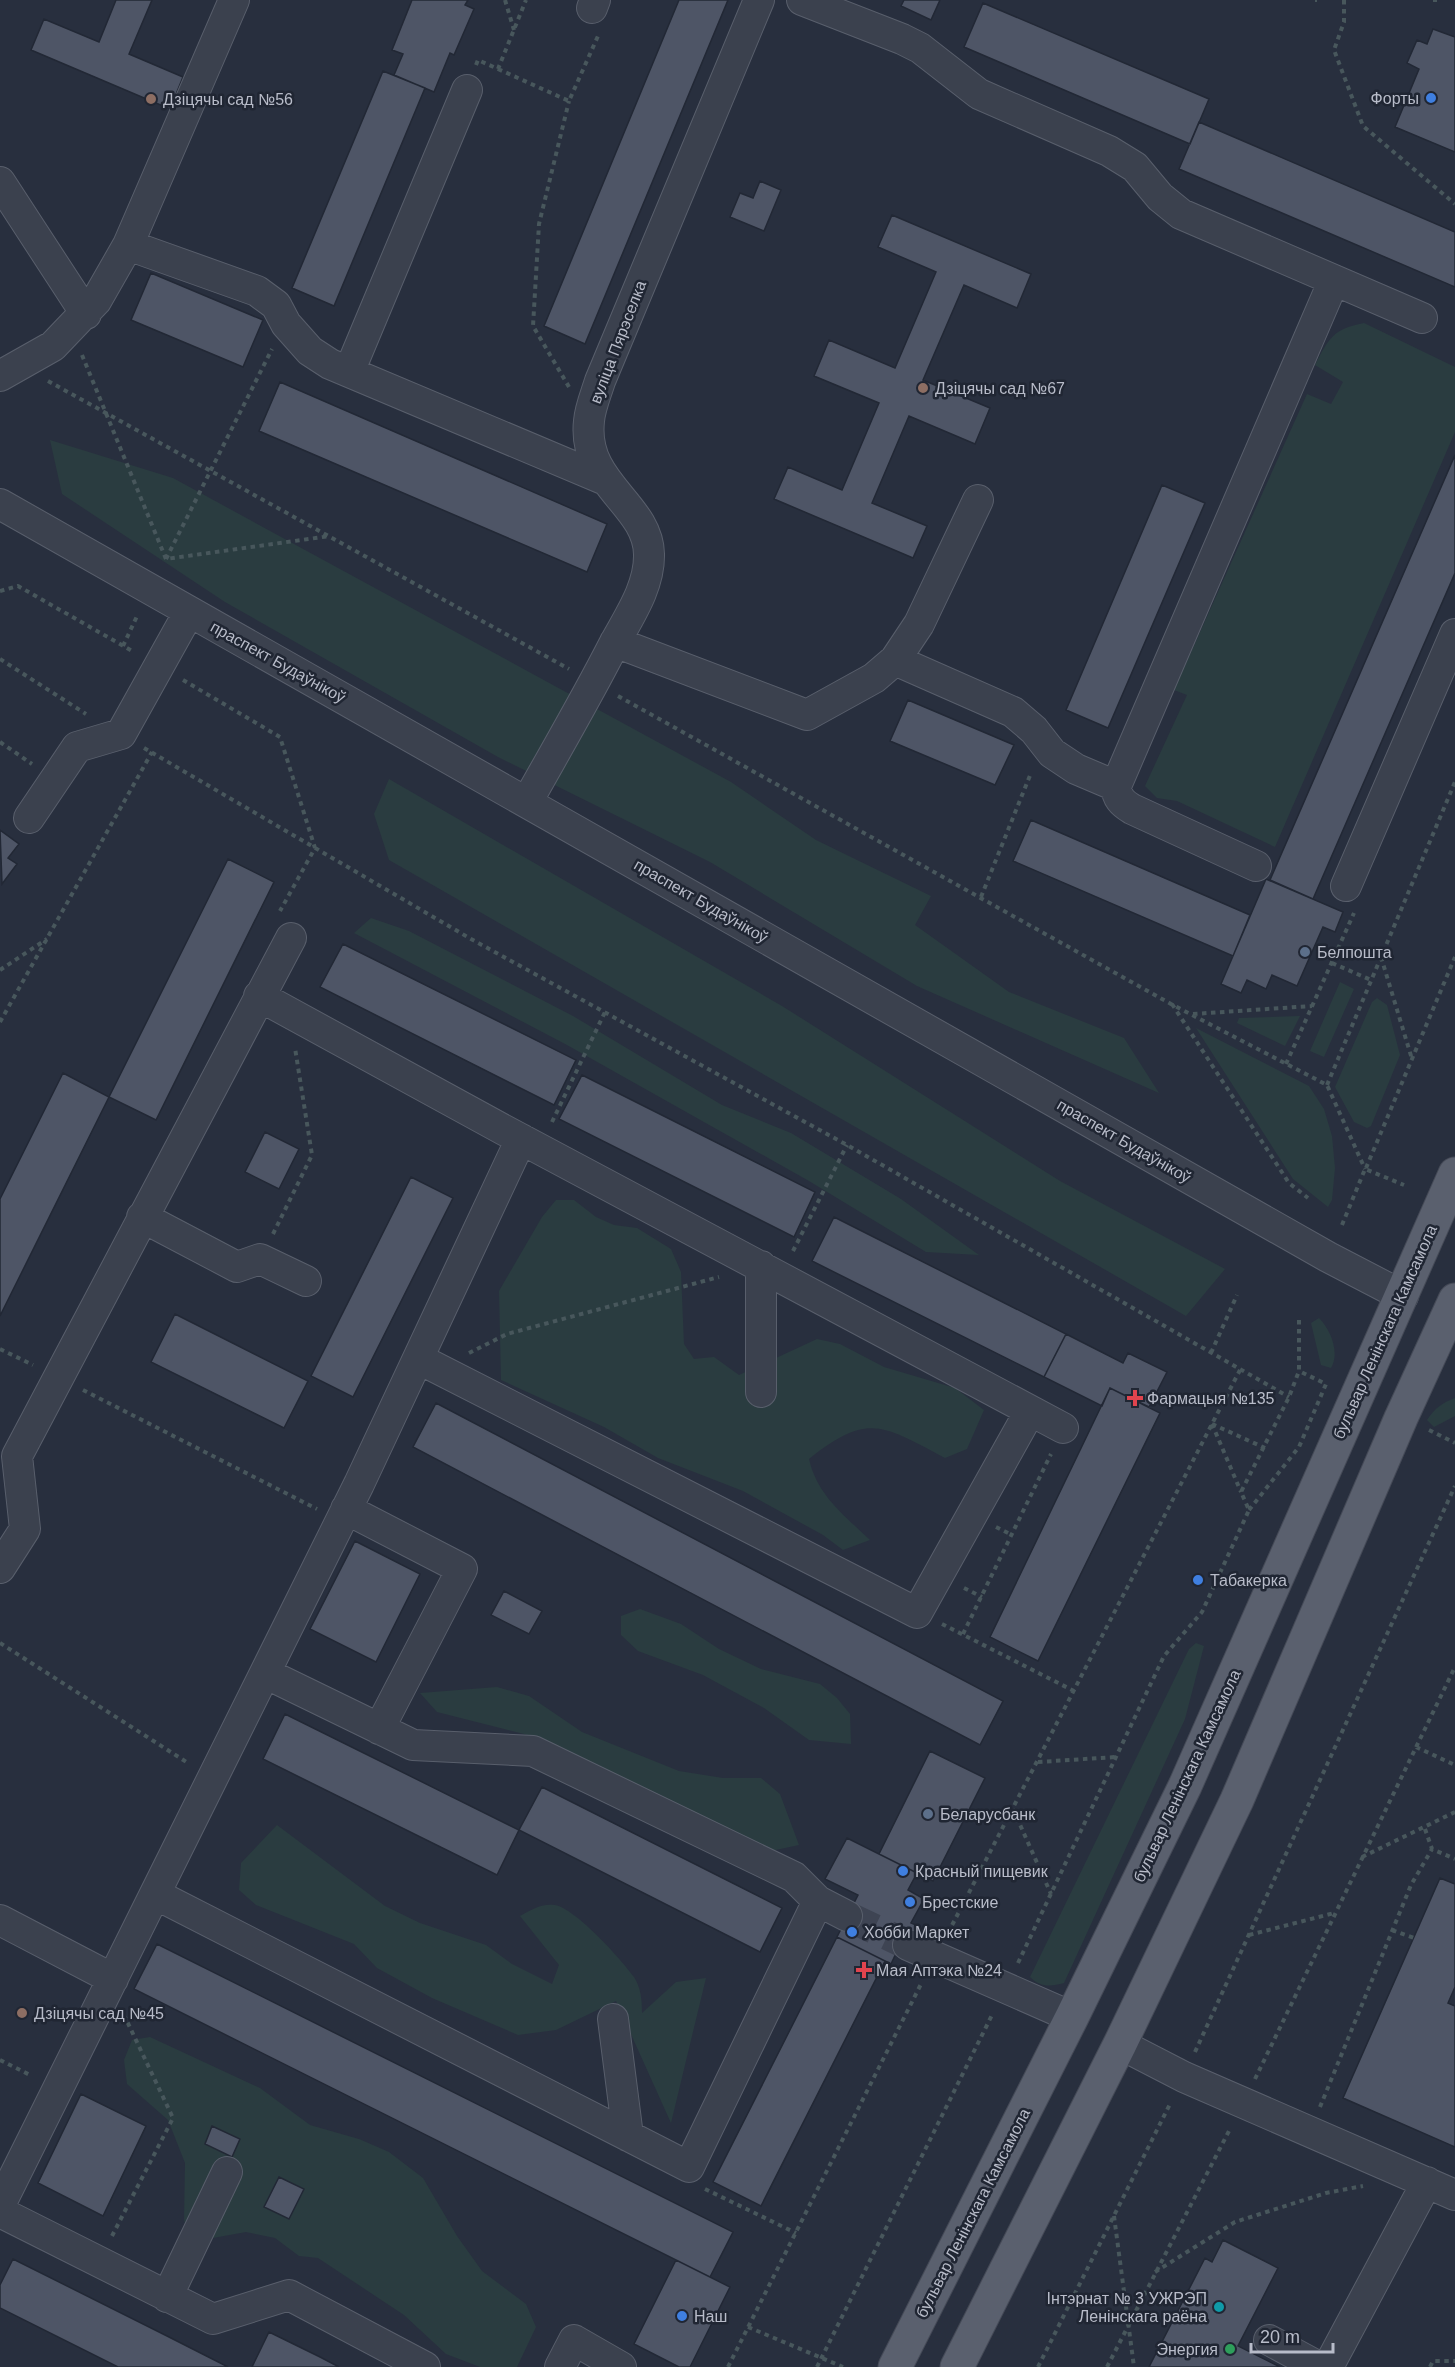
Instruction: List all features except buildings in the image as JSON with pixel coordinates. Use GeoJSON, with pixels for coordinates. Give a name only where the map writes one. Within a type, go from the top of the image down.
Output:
{"type":"FeatureCollection","features":[{"type":"Feature","properties":{"kind":"main road","name":"бульвар Ленінскага Камсамола"},"geometry":{"type":"LineString","coordinates":[[895,2367],[1072,2017],[1185,1786],[1455,1174]]}},
{"type":"Feature","properties":{"kind":"main road"},"geometry":{"type":"LineString","coordinates":[[957,2367],[1120,2044],[1237,1800],[1401,1418],[1452,1315],[1403,1296]]}},
{"type":"Feature","properties":{"kind":"street"},"geometry":{"type":"LineString","coordinates":[[9,371],[53,346],[78,320],[129,244],[234,0]]}},
{"type":"Feature","properties":{"kind":"street","name":"вуліца Пярэселка"},"geometry":{"type":"LineString","coordinates":[[527,802],[594,683],[647,576],[649,553],[644,527],[603,479],[590,447],[589,421],[600,381],[759,0]]}},
{"type":"Feature","properties":{"kind":"street"},"geometry":{"type":"LineString","coordinates":[[802,0],[902,39],[920,48],[979,94],[1109,151],[1135,167],[1160,197],[1181,214],[1422,318]]}},
{"type":"Feature","properties":{"kind":"street"},"geometry":{"type":"LineString","coordinates":[[348,372],[467,90]]}},
{"type":"Feature","properties":{"kind":"street"},"geometry":{"type":"LineString","coordinates":[[0,182],[78,320]]}},
{"type":"Feature","properties":{"kind":"street"},"geometry":{"type":"LineString","coordinates":[[129,244],[258,291],[276,305],[286,324],[310,351],[348,372],[603,479]]}},
{"type":"Feature","properties":{"kind":"street"},"geometry":{"type":"LineString","coordinates":[[1256,867],[1132,809],[1123,803],[1117,794],[1116,786],[1334,280]]}},
{"type":"Feature","properties":{"kind":"street"},"geometry":{"type":"LineString","coordinates":[[615,642],[807,715],[874,678],[895,660],[919,624],[978,500]]}},
{"type":"Feature","properties":{"kind":"street","name":"праспект Будаўнікоў"},"geometry":{"type":"LineString","coordinates":[[0,504],[1328,1257],[1403,1296]]}},
{"type":"Feature","properties":{"kind":"street"},"geometry":{"type":"LineString","coordinates":[[29,818],[77,747],[121,734],[189,612]]}},
{"type":"Feature","properties":{"kind":"street"},"geometry":{"type":"LineString","coordinates":[[1346,886],[1455,634]]}},
{"type":"Feature","properties":{"kind":"street"},"geometry":{"type":"LineString","coordinates":[[895,660],[1013,712],[1052,753],[1076,769],[1116,786]]}},
{"type":"Feature","properties":{"kind":"street"},"geometry":{"type":"LineString","coordinates":[[0,1568],[25,1529],[17,1456],[291,938]]}},
{"type":"Feature","properties":{"kind":"street"},"geometry":{"type":"LineString","coordinates":[[259,996],[534,1135],[774,1264],[1063,1428]]}},
{"type":"Feature","properties":{"kind":"street"},"geometry":{"type":"LineString","coordinates":[[0,2205],[116,1993],[155,1894],[343,1515],[428,1363],[534,1135]]}},
{"type":"Feature","properties":{"kind":"street"},"geometry":{"type":"LineString","coordinates":[[142,1216],[237,1267],[260,1259],[306,1281]]}},
{"type":"Feature","properties":{"kind":"street"},"geometry":{"type":"LineString","coordinates":[[761,1392],[774,1264]]}},
{"type":"Feature","properties":{"kind":"street"},"geometry":{"type":"LineString","coordinates":[[428,1363],[917,1613],[1030,1411]]}},
{"type":"Feature","properties":{"kind":"street"},"geometry":{"type":"LineString","coordinates":[[343,1515],[462,1569],[379,1729]]}},
{"type":"Feature","properties":{"kind":"street"},"geometry":{"type":"LineString","coordinates":[[265,1673],[413,1745],[533,1751],[795,1877],[818,1901],[847,1916]]}},
{"type":"Feature","properties":{"kind":"street"},"geometry":{"type":"LineString","coordinates":[[155,1894],[689,2168],[818,1901]]}},
{"type":"Feature","properties":{"kind":"street"},"geometry":{"type":"LineString","coordinates":[[0,1920],[116,1993]]}},
{"type":"Feature","properties":{"kind":"street"},"geometry":{"type":"LineString","coordinates":[[908,1945],[935,1958],[963,1967],[1072,2017]]}},
{"type":"Feature","properties":{"kind":"street"},"geometry":{"type":"LineString","coordinates":[[613,2019],[628,2136]]}},
{"type":"Feature","properties":{"kind":"street"},"geometry":{"type":"LineString","coordinates":[[1120,2044],[1184,2077],[1455,2194]]}},
{"type":"Feature","properties":{"kind":"street"},"geometry":{"type":"LineString","coordinates":[[167,2297],[227,2172]]}},
{"type":"Feature","properties":{"kind":"street"},"geometry":{"type":"LineString","coordinates":[[1328,2367],[1427,2182]]}},
{"type":"Feature","properties":{"kind":"street"},"geometry":{"type":"LineString","coordinates":[[0,2212],[213,2319],[289,2295],[424,2367]]}},
{"type":"Feature","properties":{"kind":"street"},"geometry":{"type":"LineString","coordinates":[[560,2367],[574,2340],[621,2367]]}},
{"type":"Feature","properties":{"kind":"street"},"geometry":{"type":"LineString","coordinates":[[1269,2340],[1319,2367]]}},
{"type":"Feature","properties":{"kind":"path"},"geometry":{"type":"LineString","coordinates":[[505,0],[514,31]]}},
{"type":"Feature","properties":{"kind":"path"},"geometry":{"type":"LineString","coordinates":[[498,69],[526,0]]}},
{"type":"Feature","properties":{"kind":"path"},"geometry":{"type":"LineString","coordinates":[[1344,0],[1344,22],[1334,50],[1363,126],[1455,204]]}},
{"type":"Feature","properties":{"kind":"path"},"geometry":{"type":"LineString","coordinates":[[589,421],[533,327],[539,224],[569,101],[596,13]]}},
{"type":"Feature","properties":{"kind":"path"},"geometry":{"type":"LineString","coordinates":[[467,90],[478,60],[569,101]]}},
{"type":"Feature","properties":{"kind":"path"},"geometry":{"type":"LineString","coordinates":[[78,320],[105,411],[166,559]]}},
{"type":"Feature","properties":{"kind":"path"},"geometry":{"type":"LineString","coordinates":[[123,646],[210,470],[286,324]]}},
{"type":"Feature","properties":{"kind":"path"},"geometry":{"type":"LineString","coordinates":[[9,371],[105,411],[1171,1004],[1326,1085],[1365,1169],[1404,1185]]}},
{"type":"Feature","properties":{"kind":"path"},"geometry":{"type":"LineString","coordinates":[[166,559],[331,536]]}},
{"type":"Feature","properties":{"kind":"path"},"geometry":{"type":"LineString","coordinates":[[0,591],[18,586],[280,737],[315,848],[284,904]]}},
{"type":"Feature","properties":{"kind":"path"},"geometry":{"type":"LineString","coordinates":[[0,659],[121,734],[471,939],[847,1145],[1289,1397]]}},
{"type":"Feature","properties":{"kind":"path"},"geometry":{"type":"LineString","coordinates":[[0,742],[55,780]]}},
{"type":"Feature","properties":{"kind":"path"},"geometry":{"type":"LineString","coordinates":[[981,897],[1044,742]]}},
{"type":"Feature","properties":{"kind":"path"},"geometry":{"type":"LineString","coordinates":[[0,1022],[152,752]]}},
{"type":"Feature","properties":{"kind":"path"},"geometry":{"type":"LineString","coordinates":[[1326,1085],[1455,782]]}},
{"type":"Feature","properties":{"kind":"path"},"geometry":{"type":"LineString","coordinates":[[1286,1064],[1354,915],[1346,886]]}},
{"type":"Feature","properties":{"kind":"path"},"geometry":{"type":"LineString","coordinates":[[0,970],[47,939]]}},
{"type":"Feature","properties":{"kind":"path"},"geometry":{"type":"LineString","coordinates":[[1381,957],[1412,1059]]}},
{"type":"Feature","properties":{"kind":"path"},"geometry":{"type":"LineString","coordinates":[[1342,1225],[1455,957]]}},
{"type":"Feature","properties":{"kind":"path"},"geometry":{"type":"LineString","coordinates":[[1332,963],[1371,980]]}},
{"type":"Feature","properties":{"kind":"path"},"geometry":{"type":"LineString","coordinates":[[1171,1004],[1289,1183],[1308,1198]]}},
{"type":"Feature","properties":{"kind":"path"},"geometry":{"type":"LineString","coordinates":[[1192,1014],[1312,1006]]}},
{"type":"Feature","properties":{"kind":"path"},"geometry":{"type":"LineString","coordinates":[[260,1259],[312,1155],[289,1012]]}},
{"type":"Feature","properties":{"kind":"path"},"geometry":{"type":"LineString","coordinates":[[534,1135],[605,1012]]}},
{"type":"Feature","properties":{"kind":"path"},"geometry":{"type":"LineString","coordinates":[[428,1363],[507,1334],[774,1264],[847,1145]]}},
{"type":"Feature","properties":{"kind":"path"},"geometry":{"type":"LineString","coordinates":[[1210,1353],[1237,1295]]}},
{"type":"Feature","properties":{"kind":"path"},"geometry":{"type":"LineString","coordinates":[[1241,1492],[1265,1448],[1299,1371],[1299,1317]]}},
{"type":"Feature","properties":{"kind":"path"},"geometry":{"type":"LineString","coordinates":[[0,1349],[343,1515]]}},
{"type":"Feature","properties":{"kind":"path"},"geometry":{"type":"LineString","coordinates":[[728,2367],[935,1958],[1240,1370]]}},
{"type":"Feature","properties":{"kind":"path"},"geometry":{"type":"LineString","coordinates":[[818,2367],[1006,1987],[1164,1656],[1202,1612],[1249,1510],[1299,1446],[1326,1384],[1299,1371]]}},
{"type":"Feature","properties":{"kind":"path"},"geometry":{"type":"LineString","coordinates":[[1212,1424],[1249,1510]]}},
{"type":"Feature","properties":{"kind":"path"},"geometry":{"type":"LineString","coordinates":[[1212,1424],[1265,1448]]}},
{"type":"Feature","properties":{"kind":"path"},"geometry":{"type":"LineString","coordinates":[[1063,1428],[963,1634],[1074,1691]]}},
{"type":"Feature","properties":{"kind":"path"},"geometry":{"type":"LineString","coordinates":[[1426,1429],[1455,1443]]}},
{"type":"Feature","properties":{"kind":"path"},"geometry":{"type":"LineString","coordinates":[[1038,2367],[1184,2077],[1455,1486]]}},
{"type":"Feature","properties":{"kind":"path"},"geometry":{"type":"LineString","coordinates":[[1450,1496],[1455,1498]]}},
{"type":"Feature","properties":{"kind":"path"},"geometry":{"type":"LineString","coordinates":[[0,1643],[192,1765]]}},
{"type":"Feature","properties":{"kind":"path"},"geometry":{"type":"LineString","coordinates":[[1107,2367],[1244,2102],[1455,1667]]}},
{"type":"Feature","properties":{"kind":"path"},"geometry":{"type":"LineString","coordinates":[[1416,1747],[1455,1765]]}},
{"type":"Feature","properties":{"kind":"path"},"geometry":{"type":"LineString","coordinates":[[1037,1762],[1116,1757]]}},
{"type":"Feature","properties":{"kind":"path"},"geometry":{"type":"LineString","coordinates":[[1013,1808],[1051,1894]]}},
{"type":"Feature","properties":{"kind":"path"},"geometry":{"type":"LineString","coordinates":[[1362,1858],[1425,1829],[1455,1812]]}},
{"type":"Feature","properties":{"kind":"path"},"geometry":{"type":"LineString","coordinates":[[1425,1829],[1432,1849],[1455,1859]]}},
{"type":"Feature","properties":{"kind":"path"},"geometry":{"type":"LineString","coordinates":[[1310,2131],[1411,1885],[1432,1849]]}},
{"type":"Feature","properties":{"kind":"path"},"geometry":{"type":"LineString","coordinates":[[1249,1935],[1335,1913]]}},
{"type":"Feature","properties":{"kind":"path"},"geometry":{"type":"LineString","coordinates":[[1392,1930],[1414,1938]]}},
{"type":"Feature","properties":{"kind":"path"},"geometry":{"type":"LineString","coordinates":[[98,2262],[173,2118],[116,1993]]}},
{"type":"Feature","properties":{"kind":"path"},"geometry":{"type":"LineString","coordinates":[[0,2060],[38,2079]]}},
{"type":"Feature","properties":{"kind":"path"},"geometry":{"type":"LineString","coordinates":[[689,2168],[693,2183],[796,2233]]}},
{"type":"Feature","properties":{"kind":"path"},"geometry":{"type":"LineString","coordinates":[[1155,2272],[1234,2222],[1326,2193],[1371,2184]]}},
{"type":"Feature","properties":{"kind":"path"},"geometry":{"type":"LineString","coordinates":[[1114,2216],[1134,2367]]}},
{"type":"Feature","properties":{"kind":"path"},"geometry":{"type":"LineString","coordinates":[[748,2327],[843,2367]]}},
{"type":"Feature","properties":{"kind":"path"},"geometry":{"type":"LineString","coordinates":[[1430,2367],[1433,2361],[1455,2361]]}},
{"type":"Feature","properties":{"kind":"shaded area"},"geometry":{"type":"Polygon","coordinates":[[[1364,323],[1455,367],[1455,432],[1275,847],[1177,801],[1157,798],[1145,786],[1187,695],[1174,690],[1307,394],[1331,404],[1343,382],[1315,365],[1333,336],[1345,328],[1364,323]]]}},
{"type":"Feature","properties":{"kind":"shaded area"},"geometry":{"type":"Polygon","coordinates":[[[50,440],[173,478],[731,782],[816,840],[931,896],[915,925],[1009,992],[1124,1038],[1159,1093],[917,986],[710,862],[498,757],[225,602],[62,494],[50,440]]]}},
{"type":"Feature","properties":{"kind":"shaded area"},"geometry":{"type":"Polygon","coordinates":[[[389,779],[782,1006],[1060,1181],[1225,1269],[1186,1316],[389,860],[374,814],[389,779]]]}},
{"type":"Feature","properties":{"kind":"shaded area"},"geometry":{"type":"Polygon","coordinates":[[[371,918],[409,931],[573,1016],[722,1105],[791,1133],[901,1199],[979,1255],[926,1252],[809,1181],[567,1045],[354,933],[371,918]]]}},
{"type":"Feature","properties":{"kind":"shaded area"},"geometry":{"type":"Polygon","coordinates":[[[1340,982],[1354,989],[1324,1057],[1310,1051],[1340,982]]]}},
{"type":"Feature","properties":{"kind":"shaded area"},"geometry":{"type":"Polygon","coordinates":[[[1377,998],[1387,1005],[1400,1055],[1371,1126],[1367,1128],[1354,1122],[1335,1087],[1372,1002],[1377,998]]]}},
{"type":"Feature","properties":{"kind":"shaded area"},"geometry":{"type":"Polygon","coordinates":[[[1300,1016],[1285,1046],[1237,1023],[1239,1018],[1300,1016]]]}},
{"type":"Feature","properties":{"kind":"shaded area"},"geometry":{"type":"Polygon","coordinates":[[[1196,1028],[1309,1086],[1324,1109],[1332,1136],[1335,1168],[1332,1200],[1328,1207],[1293,1179],[1196,1028]]]}},
{"type":"Feature","properties":{"kind":"shaded area"},"geometry":{"type":"Polygon","coordinates":[[[556,1200],[574,1200],[596,1217],[614,1225],[637,1228],[671,1249],[681,1272],[684,1344],[694,1359],[714,1357],[739,1375],[817,1339],[840,1344],[884,1367],[955,1388],[984,1410],[967,1449],[945,1458],[890,1431],[876,1428],[861,1429],[846,1434],[809,1459],[825,1494],[841,1513],[870,1540],[843,1550],[823,1535],[743,1491],[658,1458],[604,1427],[501,1380],[499,1291],[542,1217],[556,1200]]]}},
{"type":"Feature","properties":{"kind":"shaded area"},"geometry":{"type":"Polygon","coordinates":[[[1319,1318],[1333,1342],[1335,1356],[1331,1368],[1321,1365],[1311,1323],[1319,1318]]]}},
{"type":"Feature","properties":{"kind":"shaded area"},"geometry":{"type":"Polygon","coordinates":[[[1455,1398],[1455,1416],[1434,1427],[1427,1420],[1439,1406],[1455,1398]]]}},
{"type":"Feature","properties":{"kind":"shaded area"},"geometry":{"type":"Polygon","coordinates":[[[640,1609],[681,1624],[719,1649],[761,1669],[820,1684],[837,1698],[850,1714],[851,1744],[809,1740],[764,1708],[703,1675],[638,1651],[621,1635],[621,1616],[640,1609]]]}},
{"type":"Feature","properties":{"kind":"shaded area"},"geometry":{"type":"Polygon","coordinates":[[[1196,1643],[1204,1646],[1185,1719],[1064,1983],[1050,1985],[1038,1983],[1030,1977],[1189,1649],[1196,1643]]]}},
{"type":"Feature","properties":{"kind":"shaded area"},"geometry":{"type":"Polygon","coordinates":[[[497,1687],[529,1696],[582,1732],[679,1771],[723,1778],[761,1778],[780,1794],[799,1845],[771,1851],[524,1734],[437,1712],[420,1693],[497,1687]]]}},
{"type":"Feature","properties":{"kind":"shaded area"},"geometry":{"type":"Polygon","coordinates":[[[277,1825],[385,1906],[420,1923],[486,1945],[512,1964],[552,1984],[559,1965],[520,1916],[545,1905],[555,1905],[574,1915],[619,1959],[638,1985],[642,2013],[676,1982],[706,1978],[671,2123],[616,2001],[556,2030],[518,2035],[432,1998],[377,1968],[354,1944],[256,1905],[239,1890],[241,1863],[277,1825]]]}},
{"type":"Feature","properties":{"kind":"shaded area"},"geometry":{"type":"Polygon","coordinates":[[[150,2037],[260,2088],[310,2125],[359,2139],[389,2152],[423,2178],[457,2236],[482,2271],[526,2304],[536,2327],[517,2367],[480,2367],[446,2354],[404,2315],[318,2258],[299,2256],[275,2238],[246,2232],[191,2242],[184,2220],[185,2163],[168,2120],[127,2084],[124,2060],[132,2040],[150,2037]]]}},
{"type":"Feature","properties":{"kind":"tunnel"},"geometry":{"type":"LineString","coordinates":[[847,1916],[908,1945]]}},
{"type":"Feature","properties":{"kind":"place","name":"Форты"},"geometry":{"type":"Point","coordinates":[1431,98]}},
{"type":"Feature","properties":{"kind":"place","name":"Дзіцячы сад №56"},"geometry":{"type":"Point","coordinates":[151,99]}},
{"type":"Feature","properties":{"kind":"place","name":"Дзіцячы сад №67"},"geometry":{"type":"Point","coordinates":[923,388]}},
{"type":"Feature","properties":{"kind":"place","name":"Белпошта"},"geometry":{"type":"Point","coordinates":[1305,952]}},
{"type":"Feature","properties":{"kind":"place","name":"Фармацыя №135"},"geometry":{"type":"Point","coordinates":[1135,1398]}},
{"type":"Feature","properties":{"kind":"place","name":"Табакерка"},"geometry":{"type":"Point","coordinates":[1198,1580]}},
{"type":"Feature","properties":{"kind":"place","name":"Беларусбанк"},"geometry":{"type":"Point","coordinates":[928,1814]}},
{"type":"Feature","properties":{"kind":"place","name":"Красный пищевик"},"geometry":{"type":"Point","coordinates":[903,1871]}},
{"type":"Feature","properties":{"kind":"place","name":"Брестские"},"geometry":{"type":"Point","coordinates":[910,1902]}},
{"type":"Feature","properties":{"kind":"place","name":"Хобби Маркет"},"geometry":{"type":"Point","coordinates":[852,1932]}},
{"type":"Feature","properties":{"kind":"place","name":"Мая Аптэка №24"},"geometry":{"type":"Point","coordinates":[864,1970]}},
{"type":"Feature","properties":{"kind":"place","name":"Дзіцячы сад №45"},"geometry":{"type":"Point","coordinates":[22,2013]}},
{"type":"Feature","properties":{"kind":"place","name":"Інтэрнат № 3 УЖРЭП Ленінскага раёна"},"geometry":{"type":"Point","coordinates":[1219,2307]}},
{"type":"Feature","properties":{"kind":"place","name":"Наш"},"geometry":{"type":"Point","coordinates":[682,2316]}},
{"type":"Feature","properties":{"kind":"place","name":"Энергия"},"geometry":{"type":"Point","coordinates":[1230,2349]}}]}
